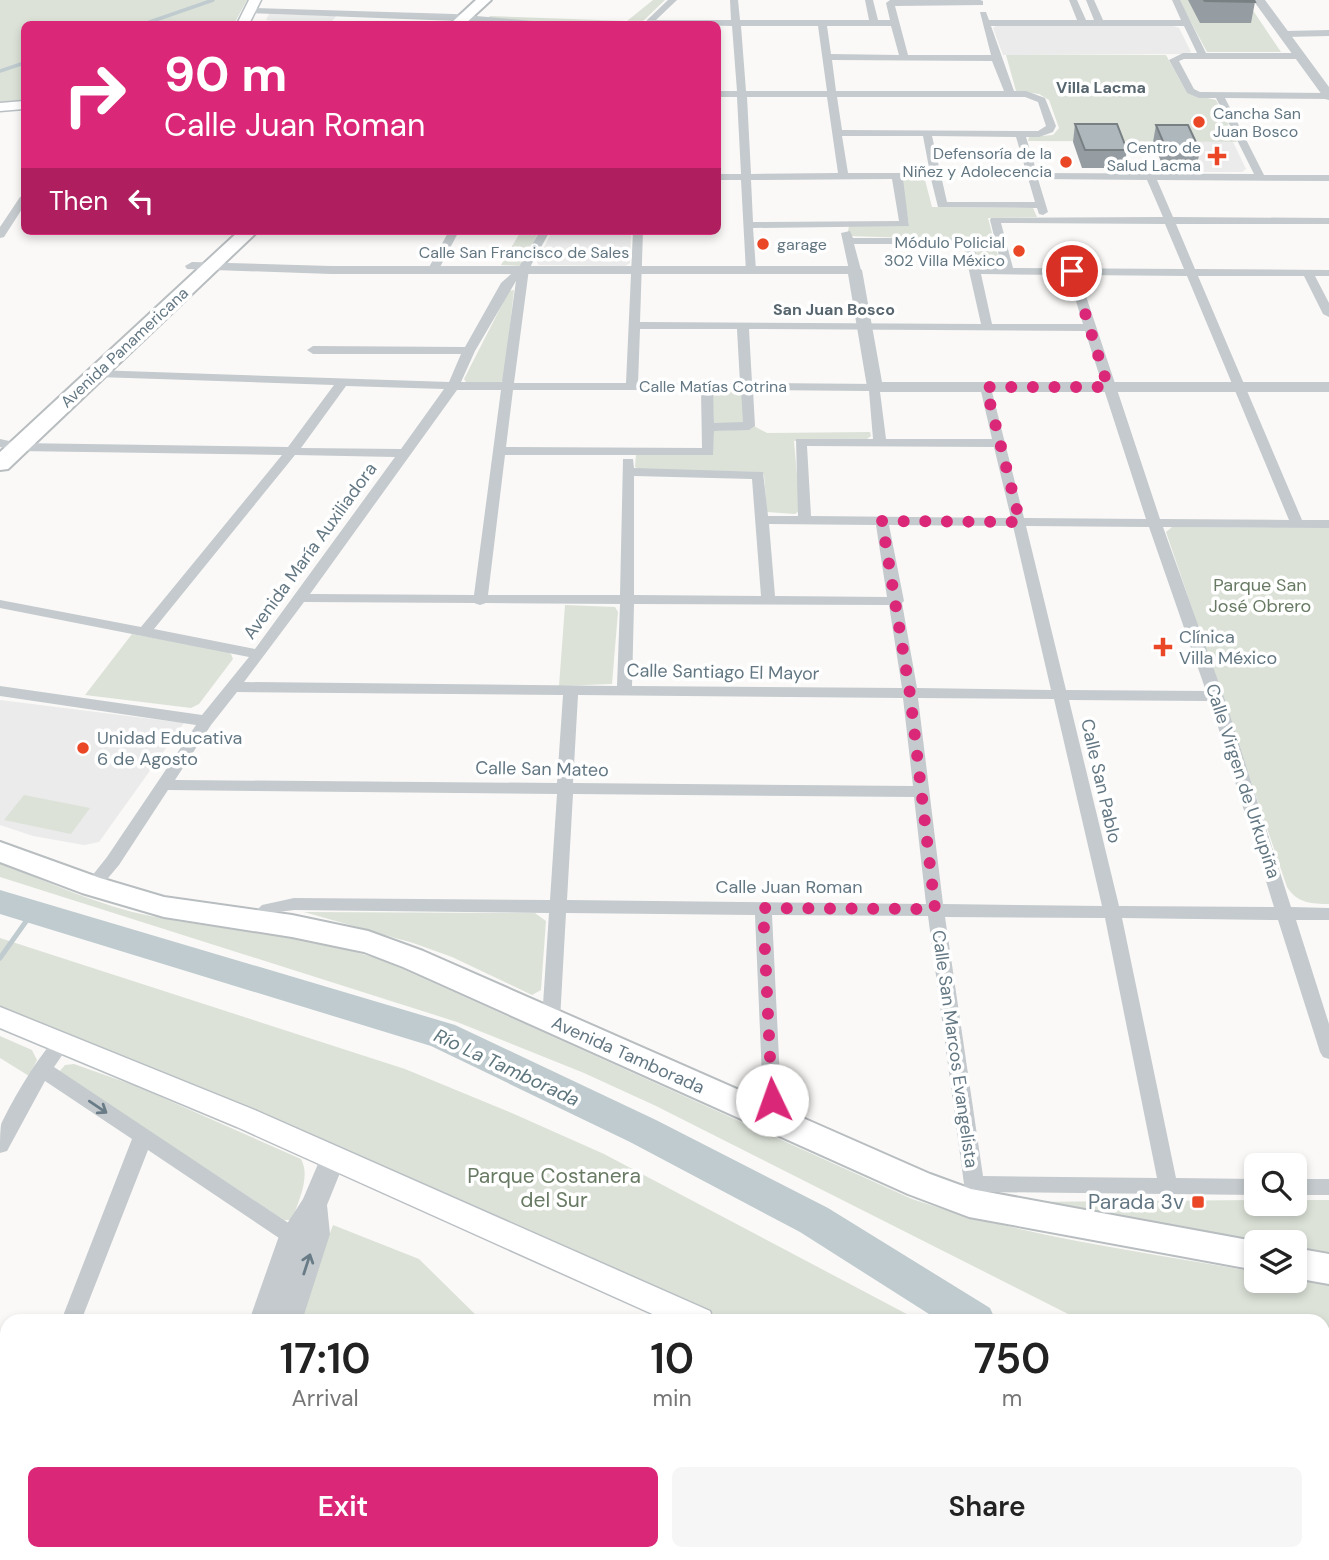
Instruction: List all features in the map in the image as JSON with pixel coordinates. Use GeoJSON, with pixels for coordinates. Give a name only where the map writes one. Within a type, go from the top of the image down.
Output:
{"type":"FeatureCollection","features":[{"type":"Feature","properties":{"kind":"main road"},"geometry":{"type":"LineString","coordinates":[[469,21],[484,0]]}},
{"type":"Feature","properties":{"kind":"main road"},"geometry":{"type":"LineString","coordinates":[[469,21],[500,0]]}},
{"type":"Feature","properties":{"kind":"main road"},"geometry":{"type":"LineString","coordinates":[[246,21],[259,6]]}},
{"type":"Feature","properties":{"kind":"main road"},"geometry":{"type":"LineString","coordinates":[[0,110],[21,108]]}},
{"type":"Feature","properties":{"kind":"main road","name":"Avenida Panamericana"},"geometry":{"type":"LineString","coordinates":[[6,444],[97,373],[201,267],[227,235]]}},
{"type":"Feature","properties":{"kind":"main road","name":"Avenida Panamericana"},"geometry":{"type":"LineString","coordinates":[[0,464],[6,444],[201,267],[244,235]]}},
{"type":"Feature","properties":{"kind":"main road","name":"Avenida Tamborada"},"geometry":{"type":"LineString","coordinates":[[0,852],[92,886],[164,907],[368,942],[551,1020],[919,1184],[972,1193],[1244,1253]]}},
{"type":"Feature","properties":{"kind":"main road"},"geometry":{"type":"LineString","coordinates":[[0,1017],[247,1119],[682,1314]]}},
{"type":"Feature","properties":{"kind":"main road"},"geometry":{"type":"LineString","coordinates":[[1307,1265],[1329,1269]]}},
{"type":"Feature","properties":{"kind":"street"},"geometry":{"type":"LineString","coordinates":[[346,13],[355,0]]}},
{"type":"Feature","properties":{"kind":"street"},"geometry":{"type":"LineString","coordinates":[[651,21],[673,0]]}},
{"type":"Feature","properties":{"kind":"street"},"geometry":{"type":"LineString","coordinates":[[734,0],[742,94],[750,270]]}},
{"type":"Feature","properties":{"kind":"street"},"geometry":{"type":"LineString","coordinates":[[869,0],[874,23]]}},
{"type":"Feature","properties":{"kind":"street"},"geometry":{"type":"LineString","coordinates":[[1073,0],[1083,23]]}},
{"type":"Feature","properties":{"kind":"street"},"geometry":{"type":"LineString","coordinates":[[1090,0],[1100,23]]}},
{"type":"Feature","properties":{"kind":"street"},"geometry":{"type":"LineString","coordinates":[[1176,0],[1202,55]]}},
{"type":"Feature","properties":{"kind":"street"},"geometry":{"type":"LineString","coordinates":[[1259,0],[1329,96]]}},
{"type":"Feature","properties":{"kind":"street"},"geometry":{"type":"LineString","coordinates":[[904,57],[890,2],[979,1],[1010,94]]}},
{"type":"Feature","properties":{"kind":"street"},"geometry":{"type":"LineString","coordinates":[[259,6],[454,21]]}},
{"type":"Feature","properties":{"kind":"street"},"geometry":{"type":"LineString","coordinates":[[721,23],[897,23]]}},
{"type":"Feature","properties":{"kind":"street"},"geometry":{"type":"LineString","coordinates":[[822,23],[843,176]]}},
{"type":"Feature","properties":{"kind":"street"},"geometry":{"type":"LineString","coordinates":[[985,23],[1185,23]]}},
{"type":"Feature","properties":{"kind":"street"},"geometry":{"type":"LineString","coordinates":[[1285,34],[1329,33]]}},
{"type":"Feature","properties":{"kind":"street"},"geometry":{"type":"LineString","coordinates":[[1300,56],[1202,55],[1177,57],[1174,60],[1190,91],[1199,95],[1329,96]]}},
{"type":"Feature","properties":{"kind":"street"},"geometry":{"type":"LineString","coordinates":[[826,57],[996,58]]}},
{"type":"Feature","properties":{"kind":"street"},"geometry":{"type":"LineString","coordinates":[[721,94],[1033,95],[1042,100],[1051,126],[1046,132],[1020,134],[837,133]]}},
{"type":"Feature","properties":{"kind":"street"},"geometry":{"type":"LineString","coordinates":[[1219,95],[1262,178]]}},
{"type":"Feature","properties":{"kind":"street"},"geometry":{"type":"LineString","coordinates":[[927,134],[942,205],[1041,205]]}},
{"type":"Feature","properties":{"kind":"street"},"geometry":{"type":"LineString","coordinates":[[1020,134],[1045,220]]}},
{"type":"Feature","properties":{"kind":"street"},"geometry":{"type":"LineString","coordinates":[[747,225],[905,224],[897,176]]}},
{"type":"Feature","properties":{"kind":"street"},"geometry":{"type":"LineString","coordinates":[[721,177],[936,176]]}},
{"type":"Feature","properties":{"kind":"street"},"geometry":{"type":"LineString","coordinates":[[1032,177],[1329,178]]}},
{"type":"Feature","properties":{"kind":"street"},"geometry":{"type":"LineString","coordinates":[[1151,177],[1297,524]]}},
{"type":"Feature","properties":{"kind":"street"},"geometry":{"type":"LineString","coordinates":[[0,235],[21,203]]}},
{"type":"Feature","properties":{"kind":"street"},"geometry":{"type":"LineString","coordinates":[[1009,271],[995,220],[1329,221]]}},
{"type":"Feature","properties":{"kind":"street"},"geometry":{"type":"LineString","coordinates":[[844,224],[855,270],[875,387],[880,443]]}},
{"type":"Feature","properties":{"kind":"street"},"geometry":{"type":"LineString","coordinates":[[434,269],[452,235]]}},
{"type":"Feature","properties":{"kind":"street","name":"Avenida María Auxiliadora"},"geometry":{"type":"LineString","coordinates":[[92,886],[113,861],[206,720],[259,654],[453,386],[507,283],[523,269],[543,235]]}},
{"type":"Feature","properties":{"kind":"street"},"geometry":{"type":"LineString","coordinates":[[632,386],[638,235]]}},
{"type":"Feature","properties":{"kind":"street"},"geometry":{"type":"LineString","coordinates":[[848,241],[968,241],[987,327]]}},
{"type":"Feature","properties":{"kind":"street","name":"Calle San Francisco de Sales"},"geometry":{"type":"LineString","coordinates":[[201,267],[855,270]]}},
{"type":"Feature","properties":{"kind":"street"},"geometry":{"type":"LineString","coordinates":[[480,601],[523,269]]}},
{"type":"Feature","properties":{"kind":"street"},"geometry":{"type":"LineString","coordinates":[[973,271],[1329,273]]}},
{"type":"Feature","properties":{"kind":"street","name":"Calle Virgen de Urkupiña"},"geometry":{"type":"LineString","coordinates":[[1072,271],[1108,387],[1215,696],[1329,1050]]}},
{"type":"Feature","properties":{"kind":"street"},"geometry":{"type":"LineString","coordinates":[[1308,273],[1329,314]]}},
{"type":"Feature","properties":{"kind":"street"},"geometry":{"type":"LineString","coordinates":[[634,325],[1091,328]]}},
{"type":"Feature","properties":{"kind":"street"},"geometry":{"type":"LineString","coordinates":[[707,427],[749,426],[743,326]]}},
{"type":"Feature","properties":{"kind":"street"},"geometry":{"type":"LineString","coordinates":[[313,350],[469,351]]}},
{"type":"Feature","properties":{"kind":"street","name":"Calle Matías Cotrina"},"geometry":{"type":"LineString","coordinates":[[97,373],[453,386],[1329,387]]}},
{"type":"Feature","properties":{"kind":"street"},"geometry":{"type":"LineString","coordinates":[[145,631],[291,452],[342,383]]}},
{"type":"Feature","properties":{"kind":"street"},"geometry":{"type":"LineString","coordinates":[[498,452],[708,452],[707,386]]}},
{"type":"Feature","properties":{"kind":"street","name":"Calle San Pablo"},"geometry":{"type":"LineString","coordinates":[[986,387],[1112,910],[1168,1186]]}},
{"type":"Feature","properties":{"kind":"street"},"geometry":{"type":"LineString","coordinates":[[805,520],[800,442],[1000,443]]}},
{"type":"Feature","properties":{"kind":"street"},"geometry":{"type":"LineString","coordinates":[[6,444],[406,453]]}},
{"type":"Feature","properties":{"kind":"street"},"geometry":{"type":"LineString","coordinates":[[624,690],[628,451]]}},
{"type":"Feature","properties":{"kind":"street"},"geometry":{"type":"LineString","coordinates":[[628,472],[758,475],[768,600]]}},
{"type":"Feature","properties":{"kind":"street"},"geometry":{"type":"LineString","coordinates":[[761,520],[1329,524]]}},
{"type":"Feature","properties":{"kind":"street","name":"Calle San Marcos Evangelista"},"geometry":{"type":"LineString","coordinates":[[882,521],[910,694],[972,1193]]}},
{"type":"Feature","properties":{"kind":"street"},"geometry":{"type":"LineString","coordinates":[[299,598],[627,602],[897,601]]}},
{"type":"Feature","properties":{"kind":"street"},"geometry":{"type":"LineString","coordinates":[[0,604],[259,654]]}},
{"type":"Feature","properties":{"kind":"street","name":"Calle Santiago El Mayor"},"geometry":{"type":"LineString","coordinates":[[231,687],[1215,696]]}},
{"type":"Feature","properties":{"kind":"street"},"geometry":{"type":"LineString","coordinates":[[551,1020],[571,690]]}},
{"type":"Feature","properties":{"kind":"street"},"geometry":{"type":"LineString","coordinates":[[0,691],[206,720]]}},
{"type":"Feature","properties":{"kind":"street","name":"Calle San Mateo"},"geometry":{"type":"LineString","coordinates":[[163,785],[921,792]]}},
{"type":"Feature","properties":{"kind":"street","name":"Calle Juan Roman"},"geometry":{"type":"LineString","coordinates":[[255,921],[274,905],[294,904],[1329,914]]}},
{"type":"Feature","properties":{"kind":"street"},"geometry":{"type":"LineString","coordinates":[[763,908],[772,1100],[764,1115]]}},
{"type":"Feature","properties":{"kind":"street"},"geometry":{"type":"LineString","coordinates":[[0,1145],[42,1069],[63,1041]]}},
{"type":"Feature","properties":{"kind":"street"},"geometry":{"type":"LineString","coordinates":[[42,1069],[292,1236]]}},
{"type":"Feature","properties":{"kind":"street"},"geometry":{"type":"LineString","coordinates":[[74,1314],[142,1137]]}},
{"type":"Feature","properties":{"kind":"street"},"geometry":{"type":"LineString","coordinates":[[265,1314],[292,1236],[314,1205],[333,1158]]}},
{"type":"Feature","properties":{"kind":"street"},"geometry":{"type":"LineString","coordinates":[[972,1193],[1168,1186],[1244,1187]]}},
{"type":"Feature","properties":{"kind":"street"},"geometry":{"type":"LineString","coordinates":[[1307,1187],[1329,1187]]}},
{"type":"Feature","properties":{"kind":"street"},"geometry":{"type":"LineString","coordinates":[[290,1314],[317,1234],[314,1205]]}},
{"type":"Feature","properties":{"kind":"shaded area"},"geometry":{"type":"Polygon","coordinates":[[[269,14],[336,16],[332,21],[266,20],[269,14]]]}},
{"type":"Feature","properties":{"kind":"shaded area"},"geometry":{"type":"Polygon","coordinates":[[[997,25],[1171,25],[1179,28],[1191,52],[1003,55],[993,28],[997,25]]]}},
{"type":"Feature","properties":{"kind":"shaded area","name":"Centro de Salud Lacma"},"geometry":{"type":"Polygon","coordinates":[[[1188,142],[1233,142],[1246,169],[1242,172],[1201,172],[1188,142]]]}},
{"type":"Feature","properties":{"kind":"shaded area"},"geometry":{"type":"Polygon","coordinates":[[[550,235],[631,235],[630,263],[625,266],[539,265],[537,262],[550,235]]]}},
{"type":"Feature","properties":{"kind":"shaded area","name":"Unidad Educativa 6 de Agosto"},"geometry":{"type":"Polygon","coordinates":[[[0,700],[184,723],[99,842],[84,845],[33,836],[0,825],[0,700]]]}},
{"type":"Feature","properties":{"kind":"green space"},"geometry":{"type":"Polygon","coordinates":[[[0,0],[247,0],[236,21],[21,21],[21,102],[0,104],[0,0]]]}},
{"type":"Feature","properties":{"kind":"green space"},"geometry":{"type":"Polygon","coordinates":[[[653,0],[665,0],[643,21],[627,21],[653,0]]]}},
{"type":"Feature","properties":{"kind":"green space"},"geometry":{"type":"Polygon","coordinates":[[[1179,0],[1246,0],[1281,52],[1207,52],[1179,0]]]}},
{"type":"Feature","properties":{"kind":"green space"},"geometry":{"type":"Polygon","coordinates":[[[490,16],[627,21],[487,19],[490,16]]]}},
{"type":"Feature","properties":{"kind":"green space"},"geometry":{"type":"Polygon","coordinates":[[[1006,55],[1166,55],[1187,93],[1216,100],[1237,142],[1028,141],[1029,137],[1053,135],[1059,128],[1049,100],[1039,94],[1016,91],[1006,55]]]}},
{"type":"Feature","properties":{"kind":"green space"},"geometry":{"type":"Polygon","coordinates":[[[925,180],[932,207],[1033,208],[1037,217],[988,218],[1001,267],[978,266],[972,240],[847,236],[849,226],[909,225],[902,181],[925,180]]]}},
{"type":"Feature","properties":{"kind":"green space"},"geometry":{"type":"Polygon","coordinates":[[[519,235],[537,235],[522,266],[501,265],[519,235]]]}},
{"type":"Feature","properties":{"kind":"green space"},"geometry":{"type":"Polygon","coordinates":[[[514,290],[504,380],[499,383],[466,382],[464,379],[509,291],[514,290]]]}},
{"type":"Feature","properties":{"kind":"green space"},"geometry":{"type":"Polygon","coordinates":[[[712,387],[743,388],[745,423],[714,423],[712,387]]]}},
{"type":"Feature","properties":{"kind":"green space"},"geometry":{"type":"Polygon","coordinates":[[[754,426],[767,433],[870,432],[871,436],[867,439],[794,441],[800,510],[795,514],[767,512],[764,475],[759,472],[640,470],[635,467],[636,454],[712,454],[714,431],[749,429],[754,426]]]}},
{"type":"Feature","properties":{"kind":"green space","name":"Parque San José Obrero"},"geometry":{"type":"Polygon","coordinates":[[[1172,527],[1329,528],[1329,904],[1305,902],[1287,887],[1166,532],[1172,527]]]}},
{"type":"Feature","properties":{"kind":"green space"},"geometry":{"type":"Polygon","coordinates":[[[565,605],[615,607],[618,612],[612,684],[559,686],[565,605]]]}},
{"type":"Feature","properties":{"kind":"green space"},"geometry":{"type":"Polygon","coordinates":[[[132,634],[226,651],[233,659],[199,704],[191,708],[85,695],[132,634]]]}},
{"type":"Feature","properties":{"kind":"green space"},"geometry":{"type":"Polygon","coordinates":[[[24,795],[90,808],[71,834],[4,820],[24,795]]]}},
{"type":"Feature","properties":{"kind":"green space"},"geometry":{"type":"Polygon","coordinates":[[[0,863],[74,893],[132,912],[297,939],[385,961],[912,1199],[1039,1233],[1244,1270],[1244,1293],[1307,1293],[1307,1281],[1329,1285],[1329,1314],[1068,1314],[656,1106],[584,1073],[457,1022],[0,877],[0,863]]]}},
{"type":"Feature","properties":{"kind":"green space"},"geometry":{"type":"Polygon","coordinates":[[[304,912],[535,913],[546,921],[541,990],[532,995],[452,957],[304,912]]]}},
{"type":"Feature","properties":{"kind":"green space","name":"Parque Costanera del Sur"},"geometry":{"type":"Polygon","coordinates":[[[0,938],[405,1069],[604,1154],[907,1314],[714,1314],[336,1147],[0,1007],[0,938]]]}},
{"type":"Feature","properties":{"kind":"green space"},"geometry":{"type":"Polygon","coordinates":[[[0,1036],[32,1050],[37,1060],[29,1076],[0,1058],[0,1036]]]}},
{"type":"Feature","properties":{"kind":"green space"},"geometry":{"type":"Polygon","coordinates":[[[74,1064],[136,1086],[301,1159],[304,1181],[292,1220],[284,1220],[59,1072],[65,1065],[74,1064]]]}},
{"type":"Feature","properties":{"kind":"green space"},"geometry":{"type":"Polygon","coordinates":[[[1244,1200],[1244,1216],[1307,1216],[1307,1200],[1329,1200],[1329,1254],[1307,1250],[1307,1230],[1244,1230],[1244,1239],[1020,1202],[1244,1200]]]}},
{"type":"Feature","properties":{"kind":"green space"},"geometry":{"type":"Polygon","coordinates":[[[333,1225],[419,1259],[475,1314],[300,1314],[333,1225]]]}},
{"type":"Feature","properties":{"kind":"building"},"geometry":{"type":"Polygon","coordinates":[[[1254,0],[1255,2],[1205,1],[1254,0]]]}},
{"type":"Feature","properties":{"kind":"building"},"geometry":{"type":"Polygon","coordinates":[[[1075,124],[1117,124],[1127,150],[1085,150],[1075,124]]]}},
{"type":"Feature","properties":{"kind":"building"},"geometry":{"type":"Polygon","coordinates":[[[1156,125],[1188,125],[1200,151],[1167,151],[1156,125]]]}},
{"type":"Feature","properties":{"kind":"waterway"},"geometry":{"type":"LineString","coordinates":[[153,21],[213,0]]}},
{"type":"Feature","properties":{"kind":"waterway"},"geometry":{"type":"LineString","coordinates":[[0,71],[21,64]]}},
{"type":"Feature","properties":{"kind":"waterway","name":"Río La Tamborada"},"geometry":{"type":"LineString","coordinates":[[0,902],[442,1035],[643,1131],[814,1220],[964,1314]]}},
{"type":"Feature","properties":{"kind":"waterway"},"geometry":{"type":"LineString","coordinates":[[0,958],[32,913]]}},
{"type":"Feature","properties":{"kind":"place","name":"Cancha San Juan Bosco"},"geometry":{"type":"Point","coordinates":[1199,122]}},
{"type":"Feature","properties":{"kind":"place","name":"Centro de Salud Lacma"},"geometry":{"type":"Point","coordinates":[1217,156]}},
{"type":"Feature","properties":{"kind":"place","name":"Defensoría de la Niñez y Adolecencia"},"geometry":{"type":"Point","coordinates":[1066,162]}},
{"type":"Feature","properties":{"kind":"place","name":"garage"},"geometry":{"type":"Point","coordinates":[763,244]}},
{"type":"Feature","properties":{"kind":"place","name":"Módulo Policial 302 Villa México"},"geometry":{"type":"Point","coordinates":[1019,251]}},
{"type":"Feature","properties":{"kind":"place","name":"Clínica Villa México"},"geometry":{"type":"Point","coordinates":[1163,647]}},
{"type":"Feature","properties":{"kind":"place","name":"Unidad Educativa 6 de Agosto"},"geometry":{"type":"Point","coordinates":[83,748]}},
{"type":"Feature","properties":{"kind":"place","name":"Parada 3v"},"geometry":{"type":"Point","coordinates":[1198,1202]}},
{"type":"Feature","properties":{"kind":"district","name":"Villa Lacma"},"geometry":{"type":"Point","coordinates":[1101,87]}},
{"type":"Feature","properties":{"kind":"district","name":"San Juan Bosco"},"geometry":{"type":"Point","coordinates":[834,309]}},
{"type":"Feature","properties":{"kind":"route"},"geometry":{"type":"LineString","coordinates":[[772,1100],[763,908],[935,909],[910,694],[882,521],[1020,522],[986,387],[1108,387],[1072,271]]}}]}
